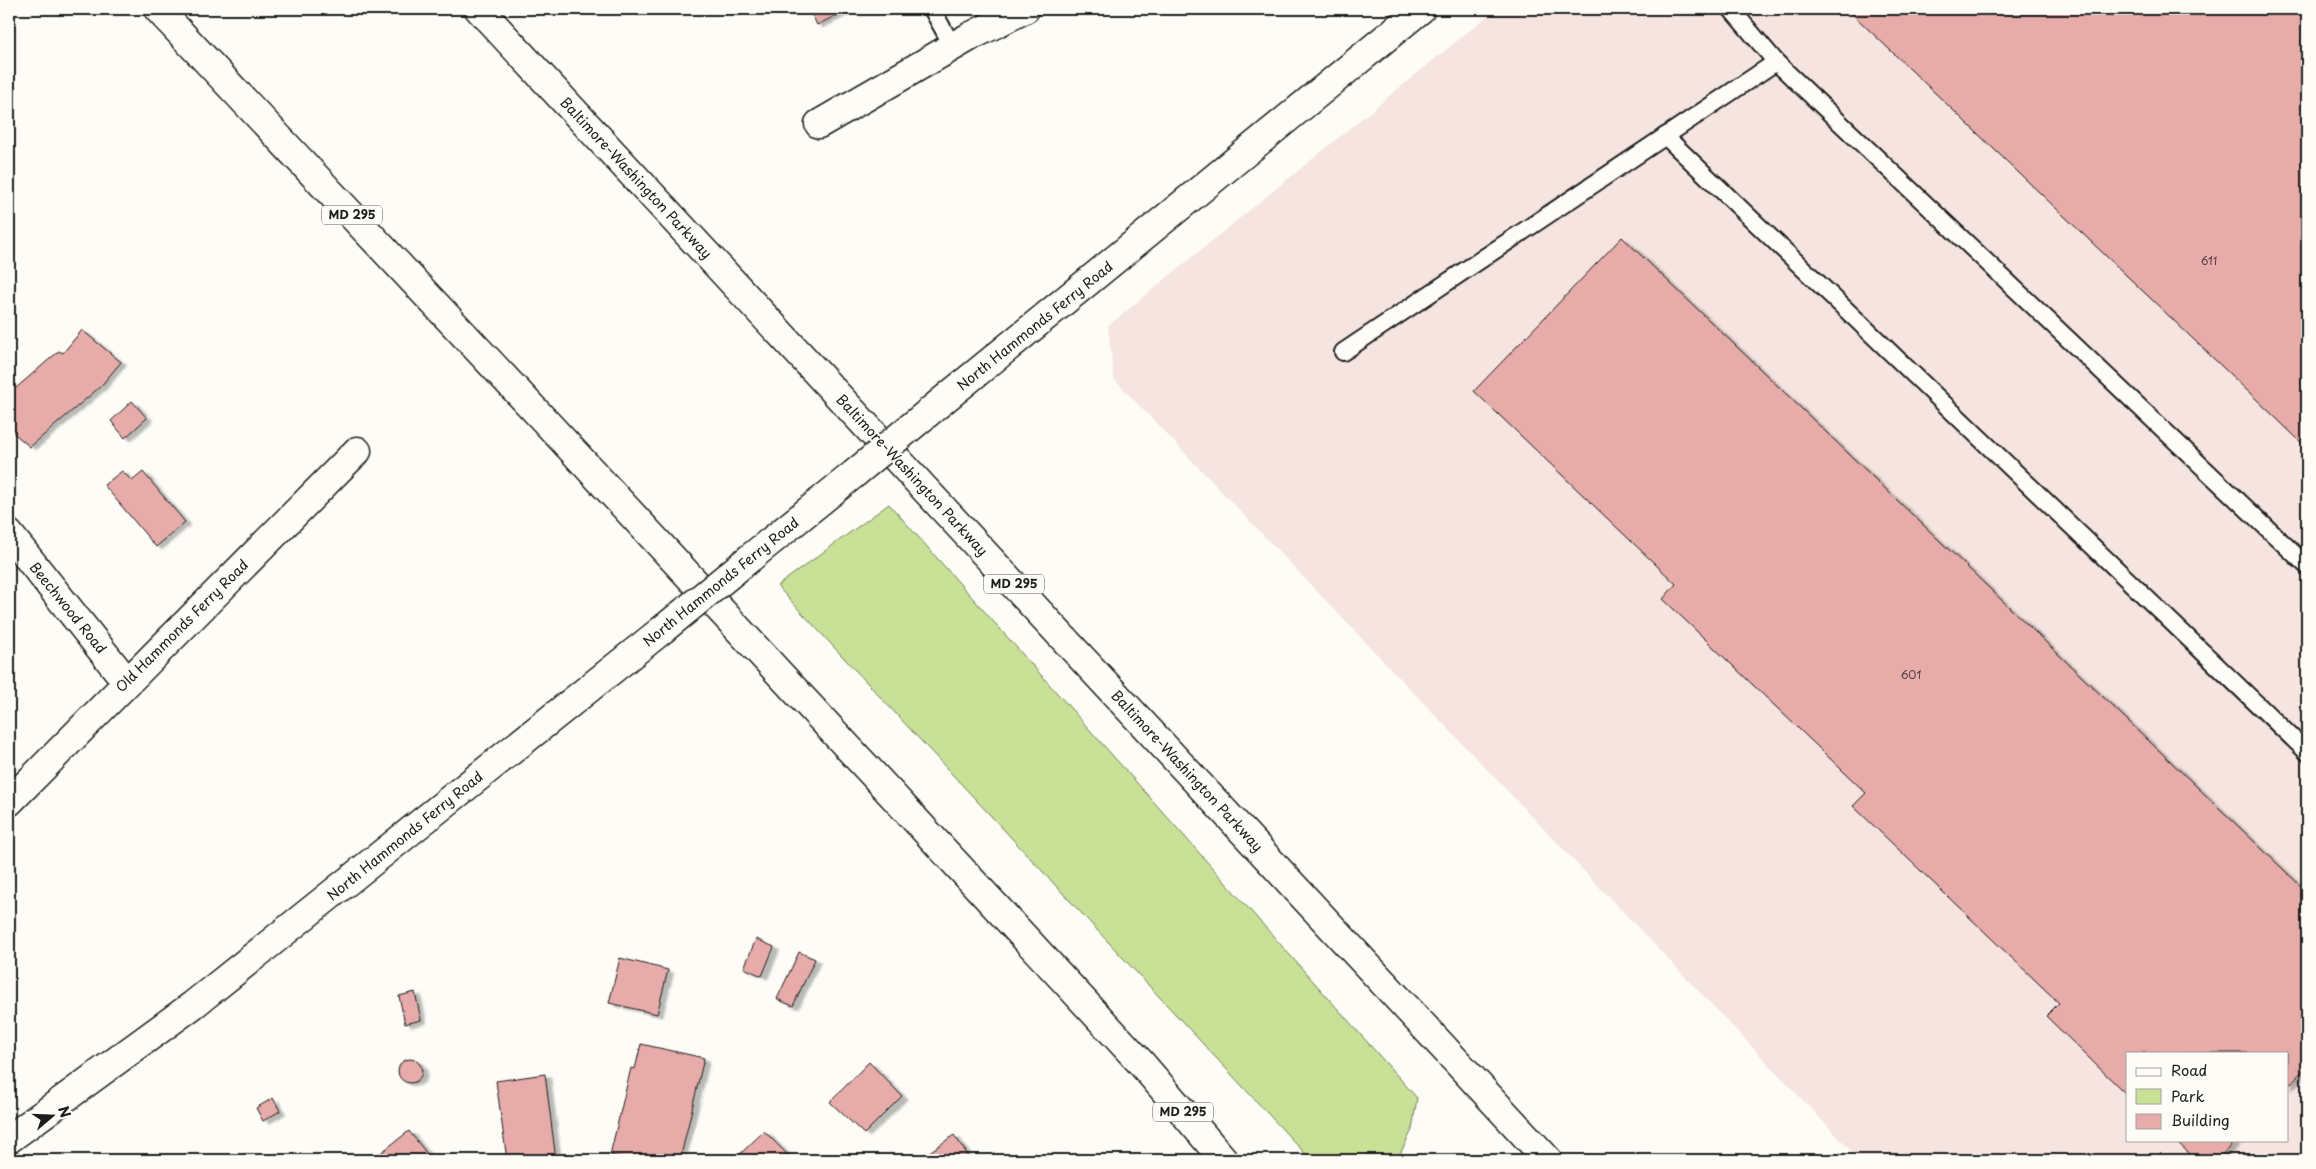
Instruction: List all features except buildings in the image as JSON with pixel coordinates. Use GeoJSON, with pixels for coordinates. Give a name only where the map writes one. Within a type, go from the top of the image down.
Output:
{"type":"FeatureCollection","features":[{"type":"Feature","properties":{"kind":"main road","name":"MD 295"},"geometry":{"type":"LineString","coordinates":[[158,9],[539,415],[1142,1064],[1224,1160]]}},
{"type":"Feature","properties":{"kind":"main road","name":"Baltimore-Washington Parkway"},"geometry":{"type":"LineString","coordinates":[[479,9],[1548,1160]]}},
{"type":"Feature","properties":{"kind":"main road"},"geometry":{"type":"LineString","coordinates":[[819,124],[953,47],[1025,9]]}},
{"type":"Feature","properties":{"kind":"main road","name":"North Hammonds Ferry Road"},"geometry":{"type":"LineString","coordinates":[[9,1139],[193,1005],[662,630],[1421,9]]}},
{"type":"Feature","properties":{"kind":"main road","name":"Old Hammonds Ferry Road"},"geometry":{"type":"LineString","coordinates":[[9,802],[357,451]]}},
{"type":"Feature","properties":{"kind":"main road","name":"Beechwood Road"},"geometry":{"type":"LineString","coordinates":[[9,534],[127,682]]}},
{"type":"Feature","properties":{"kind":"lane"},"geometry":{"type":"LineString","coordinates":[[932,9],[953,47]]}},
{"type":"Feature","properties":{"kind":"lane"},"geometry":{"type":"LineString","coordinates":[[1731,9],[1776,62],[2307,566]]}},
{"type":"Feature","properties":{"kind":"lane"},"geometry":{"type":"LineString","coordinates":[[1343,352],[1776,62]]}},
{"type":"Feature","properties":{"kind":"lane"},"geometry":{"type":"LineString","coordinates":[[1665,136],[2307,752]]}},
{"type":"Feature","properties":{"kind":"shaded area"},"geometry":{"type":"Polygon","coordinates":[[[1496,9],[2307,9],[2307,1160],[1860,1160],[1114,379],[1108,326],[1496,9]]]}},
{"type":"Feature","properties":{"kind":"green space"},"geometry":{"type":"Polygon","coordinates":[[[889,504],[1417,1098],[1412,1130],[1397,1160],[1311,1160],[777,586],[889,504]]]}}]}
